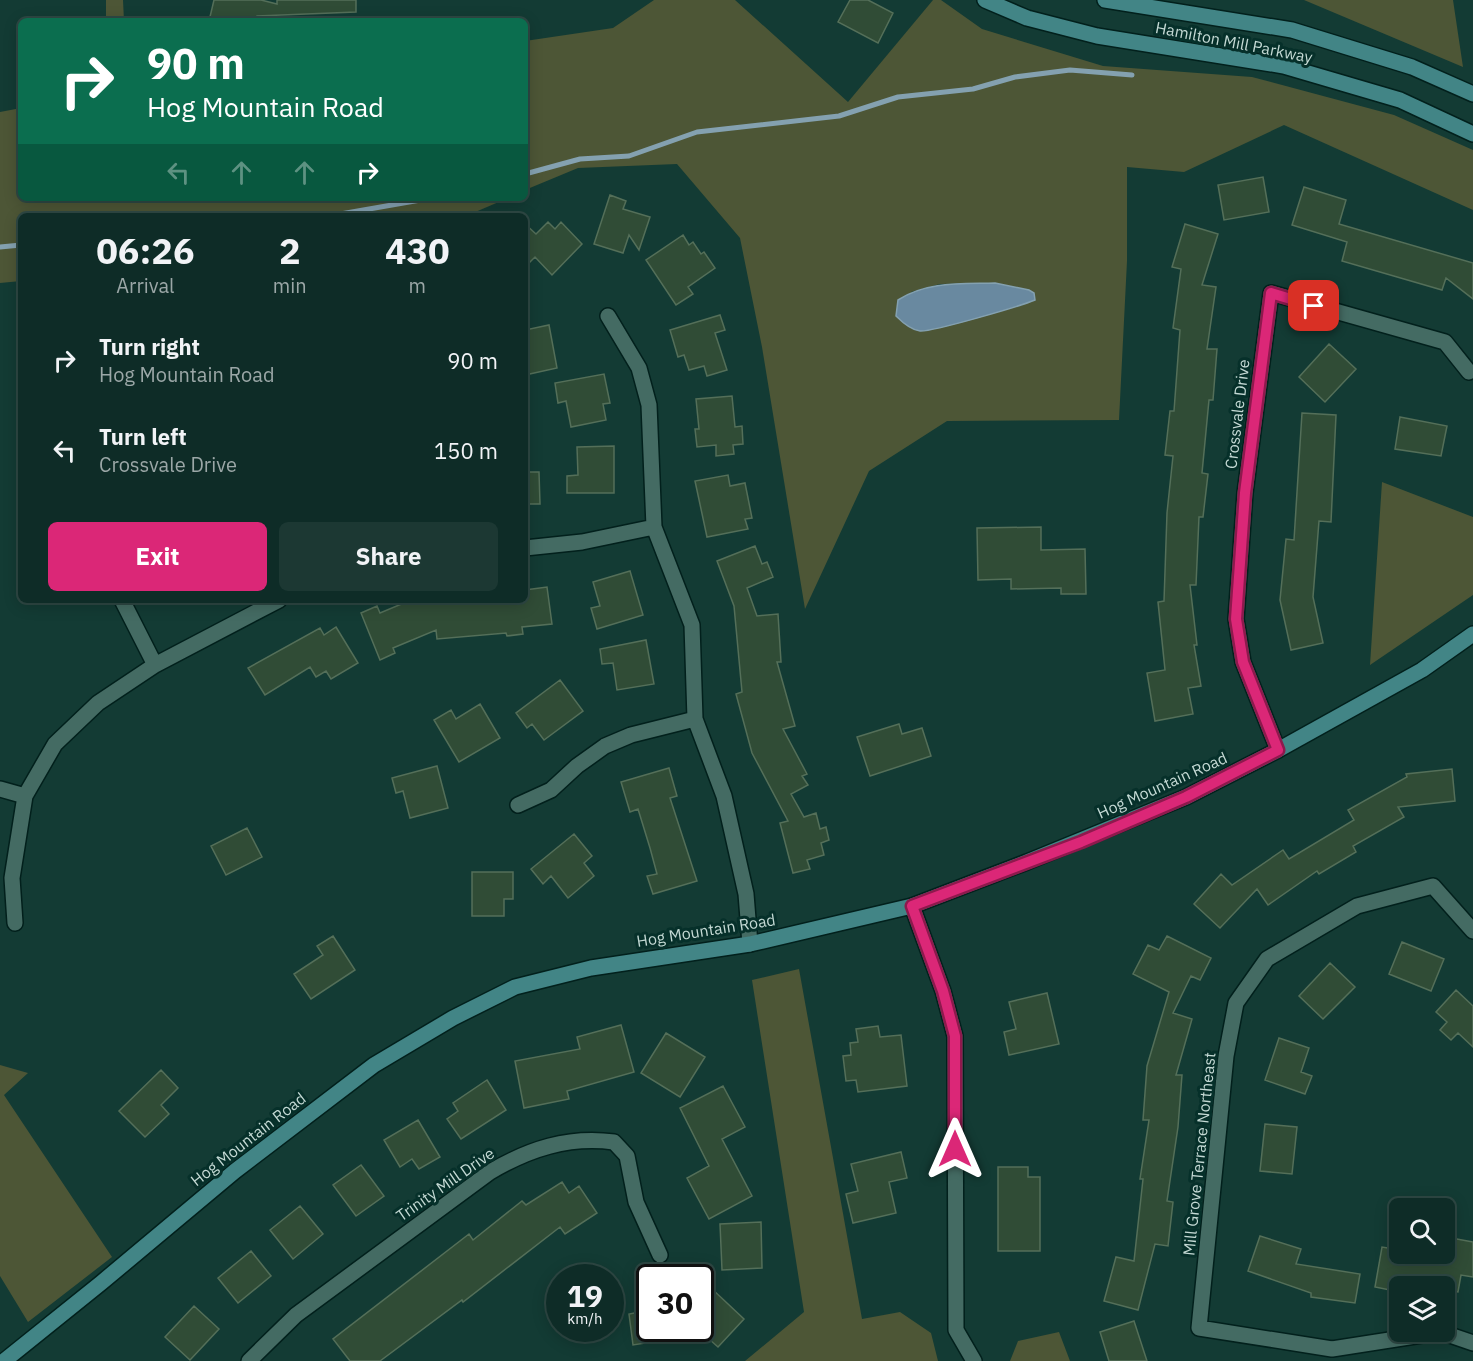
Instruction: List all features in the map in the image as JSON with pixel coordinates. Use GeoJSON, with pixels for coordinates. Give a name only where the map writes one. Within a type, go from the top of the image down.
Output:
{"type":"FeatureCollection","features":[{"type":"Feature","properties":{"kind":"street","name":"Hamilton Mill Parkway"},"geometry":{"type":"LineString","coordinates":[[985,0],[1027,18],[1097,36],[1284,66],[1400,100],[1473,134]]}},
{"type":"Feature","properties":{"kind":"street","name":"Hamilton Mill Parkway"},"geometry":{"type":"LineString","coordinates":[[1105,0],[1292,30],[1413,67],[1473,94]]}},
{"type":"Feature","properties":{"kind":"street","name":"Crossvale Drive"},"geometry":{"type":"LineString","coordinates":[[1278,750],[1243,662],[1236,619],[1245,493],[1271,293],[1445,342],[1469,372]]}},
{"type":"Feature","properties":{"kind":"street"},"geometry":{"type":"LineString","coordinates":[[608,316],[639,368],[650,405],[654,527],[692,625],[695,719],[724,796],[746,894],[750,944]]}},
{"type":"Feature","properties":{"kind":"street"},"geometry":{"type":"LineString","coordinates":[[528,548],[582,543],[654,527]]}},
{"type":"Feature","properties":{"kind":"street"},"geometry":{"type":"LineString","coordinates":[[124,603],[155,665]]}},
{"type":"Feature","properties":{"kind":"street"},"geometry":{"type":"LineString","coordinates":[[15,923],[12,878],[25,796],[55,744],[98,703],[155,665],[273,603]]}},
{"type":"Feature","properties":{"kind":"street","name":"Hog Mountain Road"},"geometry":{"type":"LineString","coordinates":[[4,1361],[101,1284],[235,1171],[374,1065],[453,1018],[515,987],[591,968],[750,944],[912,906],[1081,842],[1186,797],[1278,750],[1422,670],[1473,634]]}},
{"type":"Feature","properties":{"kind":"street"},"geometry":{"type":"LineString","coordinates":[[518,805],[551,790],[577,766],[604,746],[631,735],[695,719]]}},
{"type":"Feature","properties":{"kind":"street"},"geometry":{"type":"LineString","coordinates":[[0,789],[25,796]]}},
{"type":"Feature","properties":{"kind":"street","name":"Mill Grove Terrace Northeast"},"geometry":{"type":"LineString","coordinates":[[1473,931],[1433,886],[1357,906],[1268,959],[1236,1003],[1226,1056],[1199,1328],[1332,1349],[1441,1332],[1473,1343]]}},
{"type":"Feature","properties":{"kind":"street"},"geometry":{"type":"LineString","coordinates":[[912,906],[943,991],[955,1036],[956,1330],[974,1361]]}},
{"type":"Feature","properties":{"kind":"street","name":"Trinity Mill Drive"},"geometry":{"type":"LineString","coordinates":[[249,1361],[296,1315],[490,1172],[519,1155],[552,1145],[596,1140],[614,1142],[627,1156],[636,1202],[660,1255]]}},
{"type":"Feature","properties":{"kind":"green space"},"geometry":{"type":"Polygon","coordinates":[[[106,0],[123,0],[124,18],[106,18],[106,0]]]}},
{"type":"Feature","properties":{"kind":"green space"},"geometry":{"type":"Polygon","coordinates":[[[654,0],[735,0],[848,102],[933,0],[941,0],[982,29],[1103,66],[1252,77],[1394,115],[1473,150],[1473,210],[1284,125],[1184,172],[1127,167],[1127,261],[1119,420],[947,421],[869,471],[805,609],[762,347],[740,238],[677,164],[578,168],[528,189],[528,41],[613,28],[654,0]],[[995,283],[940,284],[911,292],[921,331],[1023,305],[1034,293],[995,283]]]}},
{"type":"Feature","properties":{"kind":"green space"},"geometry":{"type":"Polygon","coordinates":[[[1304,0],[1453,0],[1463,67],[1304,0]]]}},
{"type":"Feature","properties":{"kind":"green space"},"geometry":{"type":"Polygon","coordinates":[[[18,109],[18,201],[501,201],[473,213],[18,213],[18,281],[0,283],[0,112],[18,109]]]}},
{"type":"Feature","properties":{"kind":"green space"},"geometry":{"type":"Polygon","coordinates":[[[1382,482],[1473,517],[1473,595],[1370,665],[1382,482]]]}},
{"type":"Feature","properties":{"kind":"green space"},"geometry":{"type":"Polygon","coordinates":[[[799,969],[862,1319],[900,1312],[931,1333],[938,1361],[745,1361],[804,1312],[752,980],[799,969]]]}},
{"type":"Feature","properties":{"kind":"green space"},"geometry":{"type":"Polygon","coordinates":[[[0,1065],[28,1073],[4,1095],[112,1257],[28,1322],[0,1276],[0,1065]]]}},
{"type":"Feature","properties":{"kind":"green space"},"geometry":{"type":"Polygon","coordinates":[[[1059,1332],[1070,1361],[1010,1361],[1018,1341],[1059,1332]]]}},
{"type":"Feature","properties":{"kind":"water"},"geometry":{"type":"Polygon","coordinates":[[[995,283],[1029,290],[1034,293],[1035,300],[977,318],[920,331],[913,329],[896,316],[898,300],[921,289],[957,284],[995,283]]]}},
{"type":"Feature","properties":{"kind":"building"},"geometry":{"type":"Polygon","coordinates":[[[214,0],[261,0],[277,4],[277,0],[356,0],[356,12],[257,16],[257,18],[210,18],[214,0]]]}},
{"type":"Feature","properties":{"kind":"building"},"geometry":{"type":"Polygon","coordinates":[[[850,0],[868,0],[893,13],[878,43],[838,22],[850,0]]]}},
{"type":"Feature","properties":{"kind":"building"},"geometry":{"type":"Polygon","coordinates":[[[1263,177],[1269,212],[1224,220],[1218,185],[1263,177]]]}},
{"type":"Feature","properties":{"kind":"building"},"geometry":{"type":"Polygon","coordinates":[[[1304,187],[1346,200],[1339,224],[1473,263],[1473,299],[1446,278],[1442,290],[1342,261],[1347,242],[1292,225],[1304,187]]]}},
{"type":"Feature","properties":{"kind":"building"},"geometry":{"type":"Polygon","coordinates":[[[610,195],[626,201],[623,209],[650,217],[639,250],[629,235],[623,253],[594,244],[610,195]]]}},
{"type":"Feature","properties":{"kind":"building"},"geometry":{"type":"Polygon","coordinates":[[[548,222],[555,229],[561,222],[582,244],[552,275],[535,257],[528,264],[528,227],[536,234],[548,222]]]}},
{"type":"Feature","properties":{"kind":"building"},"geometry":{"type":"Polygon","coordinates":[[[1185,224],[1218,234],[1202,285],[1216,287],[1207,349],[1217,349],[1213,400],[1209,400],[1202,473],[1208,474],[1203,517],[1199,517],[1196,585],[1190,585],[1197,645],[1194,645],[1201,686],[1188,688],[1193,714],[1155,721],[1147,673],[1165,670],[1158,602],[1164,601],[1167,513],[1173,456],[1165,455],[1170,411],[1174,411],[1180,330],[1173,328],[1181,269],[1172,267],[1185,224]]]}},
{"type":"Feature","properties":{"kind":"building"},"geometry":{"type":"Polygon","coordinates":[[[683,235],[689,245],[693,242],[701,254],[704,252],[715,268],[688,287],[693,294],[676,305],[646,260],[683,235]]]}},
{"type":"Feature","properties":{"kind":"building"},"geometry":{"type":"Polygon","coordinates":[[[720,315],[725,330],[715,333],[727,370],[707,376],[704,366],[689,370],[684,355],[678,357],[670,330],[720,315]]]}},
{"type":"Feature","properties":{"kind":"building"},"geometry":{"type":"Polygon","coordinates":[[[549,325],[557,368],[528,374],[528,329],[549,325]]]}},
{"type":"Feature","properties":{"kind":"building"},"geometry":{"type":"Polygon","coordinates":[[[1329,344],[1356,369],[1325,402],[1299,377],[1329,344]]]}},
{"type":"Feature","properties":{"kind":"building"},"geometry":{"type":"Polygon","coordinates":[[[604,374],[610,403],[603,404],[606,420],[571,427],[566,401],[558,403],[555,383],[604,374]]]}},
{"type":"Feature","properties":{"kind":"building"},"geometry":{"type":"Polygon","coordinates":[[[732,396],[735,427],[742,426],[743,444],[733,445],[734,454],[716,456],[716,445],[697,447],[695,429],[699,429],[696,399],[732,396]]]}},
{"type":"Feature","properties":{"kind":"building"},"geometry":{"type":"Polygon","coordinates":[[[1302,413],[1336,415],[1331,522],[1319,521],[1313,597],[1323,643],[1291,650],[1280,600],[1286,539],[1294,540],[1302,413]]]}},
{"type":"Feature","properties":{"kind":"building"},"geometry":{"type":"Polygon","coordinates":[[[1400,417],[1447,426],[1441,456],[1395,449],[1400,417]]]}},
{"type":"Feature","properties":{"kind":"building"},"geometry":{"type":"Polygon","coordinates":[[[614,446],[614,493],[567,493],[567,476],[578,475],[577,447],[614,446]]]}},
{"type":"Feature","properties":{"kind":"building"},"geometry":{"type":"Polygon","coordinates":[[[528,472],[539,472],[540,504],[528,504],[528,472]]]}},
{"type":"Feature","properties":{"kind":"building"},"geometry":{"type":"Polygon","coordinates":[[[728,475],[730,486],[745,483],[752,518],[745,519],[748,529],[707,537],[695,481],[728,475]]]}},
{"type":"Feature","properties":{"kind":"building"},"geometry":{"type":"Polygon","coordinates":[[[1041,527],[1041,550],[1085,549],[1086,594],[1061,594],[1061,588],[1011,589],[1011,579],[978,580],[977,528],[1041,527]]]}},
{"type":"Feature","properties":{"kind":"building"},"geometry":{"type":"Polygon","coordinates":[[[755,546],[762,564],[767,562],[773,577],[747,588],[757,616],[778,614],[781,662],[777,662],[795,726],[783,729],[807,774],[802,776],[808,785],[791,794],[804,817],[816,813],[820,829],[826,827],[829,840],[821,843],[824,855],[807,860],[810,869],[793,873],[780,823],[788,821],[752,753],[736,694],[742,692],[734,606],[717,561],[755,546]]]}},
{"type":"Feature","properties":{"kind":"building"},"geometry":{"type":"Polygon","coordinates":[[[630,571],[643,615],[597,629],[591,608],[600,606],[593,582],[630,571]]]}},
{"type":"Feature","properties":{"kind":"building"},"geometry":{"type":"Polygon","coordinates":[[[547,587],[552,624],[522,627],[523,634],[507,636],[506,633],[437,639],[436,630],[393,648],[395,653],[380,660],[361,613],[377,606],[380,613],[404,603],[528,603],[528,590],[547,587]]]}},
{"type":"Feature","properties":{"kind":"building"},"geometry":{"type":"Polygon","coordinates":[[[336,627],[358,663],[331,679],[326,671],[316,677],[310,667],[265,695],[248,668],[320,628],[324,635],[336,627]]]}},
{"type":"Feature","properties":{"kind":"building"},"geometry":{"type":"Polygon","coordinates":[[[646,640],[654,684],[617,690],[613,663],[602,664],[600,649],[646,640]]]}},
{"type":"Feature","properties":{"kind":"building"},"geometry":{"type":"Polygon","coordinates":[[[560,680],[583,711],[544,740],[532,724],[527,728],[516,713],[560,680]]]}},
{"type":"Feature","properties":{"kind":"building"},"geometry":{"type":"Polygon","coordinates":[[[480,704],[500,738],[459,762],[434,720],[451,710],[456,719],[480,704]]]}},
{"type":"Feature","properties":{"kind":"building"},"geometry":{"type":"Polygon","coordinates":[[[899,724],[902,734],[922,728],[931,756],[870,776],[857,737],[899,724]]]}},
{"type":"Feature","properties":{"kind":"building"},"geometry":{"type":"Polygon","coordinates":[[[437,766],[448,808],[410,818],[403,791],[396,793],[392,778],[437,766]]]}},
{"type":"Feature","properties":{"kind":"building"},"geometry":{"type":"Polygon","coordinates":[[[669,768],[677,796],[670,798],[697,881],[653,894],[647,876],[657,874],[650,848],[638,809],[630,812],[621,782],[669,768]]]}},
{"type":"Feature","properties":{"kind":"building"},"geometry":{"type":"Polygon","coordinates":[[[1452,769],[1455,801],[1398,807],[1404,817],[1353,846],[1356,852],[1319,874],[1317,871],[1268,905],[1257,889],[1220,928],[1194,904],[1221,874],[1232,885],[1283,850],[1289,859],[1354,820],[1348,810],[1407,777],[1406,774],[1452,769]]]}},
{"type":"Feature","properties":{"kind":"building"},"geometry":{"type":"Polygon","coordinates":[[[247,828],[262,857],[226,875],[211,846],[247,828]]]}},
{"type":"Feature","properties":{"kind":"building"},"geometry":{"type":"Polygon","coordinates":[[[574,834],[592,856],[584,863],[594,876],[568,898],[551,876],[543,884],[531,869],[574,834]]]}},
{"type":"Feature","properties":{"kind":"building"},"geometry":{"type":"Polygon","coordinates":[[[472,872],[513,872],[513,899],[504,899],[504,916],[472,916],[472,872]]]}},
{"type":"Feature","properties":{"kind":"building"},"geometry":{"type":"Polygon","coordinates":[[[333,936],[355,970],[311,999],[294,974],[323,955],[317,946],[333,936]]]}},
{"type":"Feature","properties":{"kind":"building"},"geometry":{"type":"Polygon","coordinates":[[[1167,936],[1211,958],[1200,980],[1191,976],[1173,1013],[1192,1019],[1176,1075],[1182,1075],[1178,1127],[1167,1201],[1173,1202],[1168,1246],[1155,1244],[1138,1310],[1104,1301],[1116,1257],[1134,1261],[1143,1179],[1140,1179],[1149,1120],[1143,1120],[1147,1066],[1169,992],[1133,974],[1148,945],[1159,950],[1167,936]]]}},
{"type":"Feature","properties":{"kind":"building"},"geometry":{"type":"Polygon","coordinates":[[[1402,942],[1444,959],[1431,991],[1389,974],[1402,942]]]}},
{"type":"Feature","properties":{"kind":"building"},"geometry":{"type":"Polygon","coordinates":[[[1330,963],[1355,987],[1323,1019],[1299,996],[1330,963]]]}},
{"type":"Feature","properties":{"kind":"building"},"geometry":{"type":"Polygon","coordinates":[[[1456,990],[1473,1006],[1473,1047],[1458,1033],[1451,1040],[1440,1030],[1447,1022],[1436,1012],[1456,990]]]}},
{"type":"Feature","properties":{"kind":"building"},"geometry":{"type":"Polygon","coordinates":[[[1047,993],[1059,1044],[1009,1055],[1004,1032],[1016,1029],[1009,1002],[1047,993]]]}},
{"type":"Feature","properties":{"kind":"building"},"geometry":{"type":"Polygon","coordinates":[[[621,1025],[634,1072],[567,1091],[569,1099],[524,1108],[515,1061],[580,1049],[577,1037],[621,1025]]]}},
{"type":"Feature","properties":{"kind":"building"},"geometry":{"type":"Polygon","coordinates":[[[878,1026],[880,1037],[901,1035],[907,1086],[858,1092],[856,1080],[846,1081],[843,1056],[851,1055],[850,1043],[858,1042],[856,1029],[878,1026]]]}},
{"type":"Feature","properties":{"kind":"building"},"geometry":{"type":"Polygon","coordinates":[[[666,1033],[705,1057],[680,1097],[641,1073],[666,1033]]]}},
{"type":"Feature","properties":{"kind":"building"},"geometry":{"type":"Polygon","coordinates":[[[1279,1038],[1309,1048],[1301,1072],[1312,1076],[1305,1094],[1265,1080],[1279,1038]]]}},
{"type":"Feature","properties":{"kind":"building"},"geometry":{"type":"Polygon","coordinates":[[[161,1070],[178,1088],[161,1105],[169,1114],[145,1137],[119,1111],[161,1070]]]}},
{"type":"Feature","properties":{"kind":"building"},"geometry":{"type":"Polygon","coordinates":[[[487,1080],[506,1110],[461,1139],[447,1119],[458,1111],[453,1103],[487,1080]]]}},
{"type":"Feature","properties":{"kind":"building"},"geometry":{"type":"Polygon","coordinates":[[[723,1086],[745,1127],[722,1139],[752,1196],[709,1219],[687,1178],[709,1166],[680,1108],[723,1086]]]}},
{"type":"Feature","properties":{"kind":"building"},"geometry":{"type":"Polygon","coordinates":[[[418,1120],[440,1157],[419,1169],[412,1159],[400,1167],[384,1140],[418,1120]]]}},
{"type":"Feature","properties":{"kind":"building"},"geometry":{"type":"Polygon","coordinates":[[[1265,1124],[1297,1127],[1292,1174],[1260,1171],[1265,1124]]]}},
{"type":"Feature","properties":{"kind":"building"},"geometry":{"type":"Polygon","coordinates":[[[901,1152],[907,1178],[889,1182],[896,1213],[853,1223],[846,1194],[858,1191],[851,1164],[901,1152]]]}},
{"type":"Feature","properties":{"kind":"building"},"geometry":{"type":"Polygon","coordinates":[[[361,1165],[384,1196],[356,1216],[333,1185],[361,1165]]]}},
{"type":"Feature","properties":{"kind":"building"},"geometry":{"type":"Polygon","coordinates":[[[998,1167],[1028,1167],[1028,1177],[1040,1177],[1040,1251],[998,1251],[998,1167]]]}},
{"type":"Feature","properties":{"kind":"building"},"geometry":{"type":"Polygon","coordinates":[[[562,1182],[569,1193],[579,1186],[597,1213],[565,1234],[560,1227],[463,1302],[462,1300],[380,1361],[350,1361],[333,1339],[469,1234],[473,1240],[522,1201],[526,1205],[562,1182]]]}},
{"type":"Feature","properties":{"kind":"building"},"geometry":{"type":"Polygon","coordinates":[[[300,1206],[323,1234],[293,1259],[270,1230],[300,1206]]]}},
{"type":"Feature","properties":{"kind":"building"},"geometry":{"type":"Polygon","coordinates":[[[761,1222],[762,1268],[722,1270],[720,1224],[761,1222]]]}},
{"type":"Feature","properties":{"kind":"building"},"geometry":{"type":"Polygon","coordinates":[[[1260,1236],[1301,1249],[1296,1264],[1360,1274],[1355,1303],[1311,1297],[1311,1293],[1248,1271],[1260,1236]]]}},
{"type":"Feature","properties":{"kind":"building"},"geometry":{"type":"Polygon","coordinates":[[[1455,1239],[1473,1242],[1473,1277],[1461,1275],[1458,1292],[1455,1292],[1455,1276],[1389,1276],[1389,1290],[1375,1287],[1382,1247],[1389,1248],[1389,1264],[1455,1264],[1455,1239]]]}},
{"type":"Feature","properties":{"kind":"building"},"geometry":{"type":"Polygon","coordinates":[[[251,1251],[271,1276],[238,1303],[218,1278],[251,1251]]]}},
{"type":"Feature","properties":{"kind":"building"},"geometry":{"type":"Polygon","coordinates":[[[714,1291],[744,1319],[718,1347],[712,1342],[714,1291]]]}},
{"type":"Feature","properties":{"kind":"building"},"geometry":{"type":"Polygon","coordinates":[[[194,1306],[219,1329],[190,1360],[165,1337],[194,1306]]]}},
{"type":"Feature","properties":{"kind":"building"},"geometry":{"type":"Polygon","coordinates":[[[636,1313],[636,1342],[652,1342],[633,1345],[629,1314],[636,1313]]]}},
{"type":"Feature","properties":{"kind":"building"},"geometry":{"type":"Polygon","coordinates":[[[1134,1321],[1147,1361],[1109,1361],[1100,1332],[1134,1321]]]}},
{"type":"Feature","properties":{"kind":"waterway"},"geometry":{"type":"LineString","coordinates":[[528,173],[580,159],[629,156],[697,132],[839,116],[898,97],[973,89],[1015,77],[1070,70],[1132,75]]}},
{"type":"Feature","properties":{"kind":"waterway"},"geometry":{"type":"LineString","coordinates":[[346,213],[415,201]]}},
{"type":"Feature","properties":{"kind":"waterway"},"geometry":{"type":"LineString","coordinates":[[0,247],[18,245]]}},
{"type":"Feature","properties":{"kind":"route"},"geometry":{"type":"LineString","coordinates":[[955,1149],[955,1036],[943,991],[912,906],[1081,842],[1186,797],[1278,750],[1243,662],[1236,619],[1245,493],[1271,293],[1314,306]]}}]}
